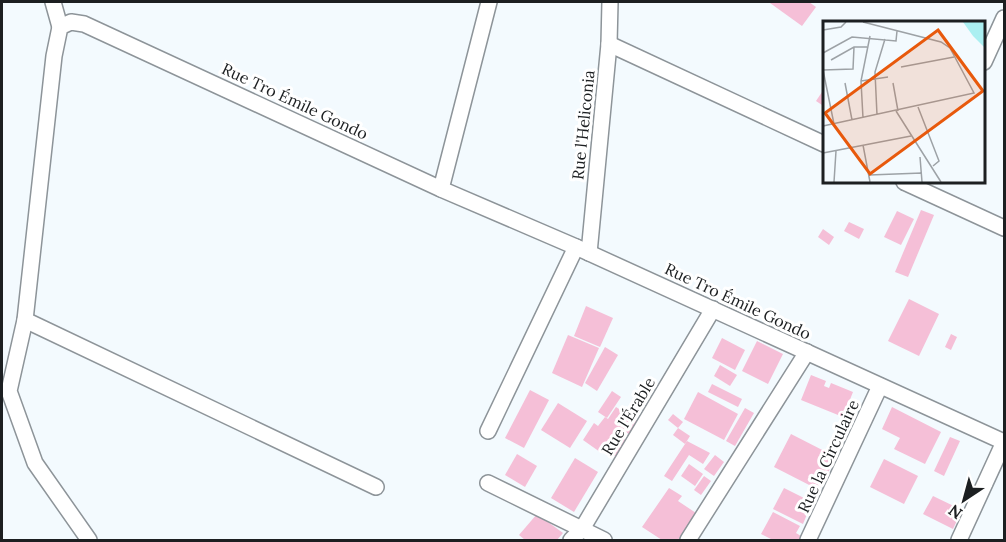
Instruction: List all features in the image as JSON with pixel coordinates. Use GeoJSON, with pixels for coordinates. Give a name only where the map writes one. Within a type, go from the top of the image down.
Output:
{"type":"FeatureCollection","features":[{"type":"Feature","properties":{"kind":"street"},"geometry":{"type":"LineString","coordinates":[[53,2],[60,27],[54,56],[25,320],[9,391],[35,463],[89,540]]}},
{"type":"Feature","properties":{"kind":"street"},"geometry":{"type":"LineString","coordinates":[[441,189],[489,2]]}},
{"type":"Feature","properties":{"kind":"street","name":"Rue l'Heliconia"},"geometry":{"type":"LineString","coordinates":[[583,250],[609,44],[610,2]]}},
{"type":"Feature","properties":{"kind":"street"},"geometry":{"type":"LineString","coordinates":[[985,60],[1005,18]]}},
{"type":"Feature","properties":{"kind":"street","name":"Rue Tro Émile Gondo"},"geometry":{"type":"LineString","coordinates":[[60,27],[70,22],[84,24],[441,189],[583,250],[1005,442]]}},
{"type":"Feature","properties":{"kind":"street"},"geometry":{"type":"LineString","coordinates":[[609,44],[823,143]]}},
{"type":"Feature","properties":{"kind":"street"},"geometry":{"type":"LineString","coordinates":[[909,183],[925,186],[1005,228]]}},
{"type":"Feature","properties":{"kind":"street"},"geometry":{"type":"LineString","coordinates":[[488,431],[583,250]]}},
{"type":"Feature","properties":{"kind":"street","name":"Rue l'Érable"},"geometry":{"type":"LineString","coordinates":[[577,535],[713,309]]}},
{"type":"Feature","properties":{"kind":"street"},"geometry":{"type":"LineString","coordinates":[[25,320],[376,487]]}},
{"type":"Feature","properties":{"kind":"street"},"geometry":{"type":"LineString","coordinates":[[688,540],[807,352]]}},
{"type":"Feature","properties":{"kind":"street","name":"Rue la Circulaire"},"geometry":{"type":"LineString","coordinates":[[808,540],[880,386]]}},
{"type":"Feature","properties":{"kind":"street"},"geometry":{"type":"LineString","coordinates":[[959,540],[1005,442]]}},
{"type":"Feature","properties":{"kind":"street"},"geometry":{"type":"LineString","coordinates":[[488,483],[577,535],[604,540]]}},
{"type":"Feature","properties":{"kind":"building"},"geometry":{"type":"Polygon","coordinates":[[[771,2],[809,2],[816,7],[802,26],[771,2]]]}},
{"type":"Feature","properties":{"kind":"building"},"geometry":{"type":"Polygon","coordinates":[[[823,90],[822,105],[816,101],[823,90]]]}},
{"type":"Feature","properties":{"kind":"building"},"geometry":{"type":"Polygon","coordinates":[[[921,210],[934,215],[908,277],[895,272],[921,210]]]}},
{"type":"Feature","properties":{"kind":"building"},"geometry":{"type":"Polygon","coordinates":[[[897,211],[914,219],[901,245],[884,237],[897,211]]]}},
{"type":"Feature","properties":{"kind":"building"},"geometry":{"type":"Polygon","coordinates":[[[849,222],[864,229],[859,239],[844,231],[849,222]]]}},
{"type":"Feature","properties":{"kind":"building"},"geometry":{"type":"Polygon","coordinates":[[[823,229],[834,237],[829,245],[818,237],[823,229]]]}},
{"type":"Feature","properties":{"kind":"building"},"geometry":{"type":"Polygon","coordinates":[[[909,299],[939,314],[919,356],[888,341],[909,299]]]}},
{"type":"Feature","properties":{"kind":"building"},"geometry":{"type":"Polygon","coordinates":[[[586,306],[613,318],[600,347],[574,336],[586,306]]]}},
{"type":"Feature","properties":{"kind":"building"},"geometry":{"type":"Polygon","coordinates":[[[951,334],[957,337],[951,350],[945,347],[951,334]]]}},
{"type":"Feature","properties":{"kind":"building"},"geometry":{"type":"Polygon","coordinates":[[[568,335],[599,348],[582,387],[552,373],[568,335]]]}},
{"type":"Feature","properties":{"kind":"building"},"geometry":{"type":"Polygon","coordinates":[[[722,338],[745,350],[735,370],[712,358],[722,338]]]}},
{"type":"Feature","properties":{"kind":"building"},"geometry":{"type":"Polygon","coordinates":[[[757,341],[783,354],[768,384],[742,371],[757,341]]]}},
{"type":"Feature","properties":{"kind":"building"},"geometry":{"type":"Polygon","coordinates":[[[605,347],[618,355],[597,391],[585,383],[605,347]]]}},
{"type":"Feature","properties":{"kind":"building"},"geometry":{"type":"Polygon","coordinates":[[[720,365],[737,375],[730,386],[714,376],[720,365]]]}},
{"type":"Feature","properties":{"kind":"building"},"geometry":{"type":"Polygon","coordinates":[[[811,375],[826,381],[824,386],[829,388],[831,383],[853,392],[843,417],[801,400],[811,375]]]}},
{"type":"Feature","properties":{"kind":"building"},"geometry":{"type":"Polygon","coordinates":[[[712,384],[742,399],[738,407],[708,392],[712,384]]]}},
{"type":"Feature","properties":{"kind":"building"},"geometry":{"type":"Polygon","coordinates":[[[530,390],[549,400],[524,448],[505,438],[530,390]]]}},
{"type":"Feature","properties":{"kind":"building"},"geometry":{"type":"Polygon","coordinates":[[[612,391],[621,397],[607,418],[598,412],[612,391]]]}},
{"type":"Feature","properties":{"kind":"building"},"geometry":{"type":"Polygon","coordinates":[[[698,392],[738,414],[724,440],[684,419],[698,392]]]}},
{"type":"Feature","properties":{"kind":"building"},"geometry":{"type":"Polygon","coordinates":[[[558,403],[587,421],[570,448],[541,430],[558,403]]]}},
{"type":"Feature","properties":{"kind":"building"},"geometry":{"type":"Polygon","coordinates":[[[616,407],[640,423],[631,436],[625,431],[621,437],[627,441],[616,457],[603,448],[600,452],[583,440],[594,423],[598,426],[605,417],[608,419],[616,407]]]}},
{"type":"Feature","properties":{"kind":"building"},"geometry":{"type":"Polygon","coordinates":[[[892,407],[941,432],[925,464],[894,449],[900,438],[882,429],[892,407]]]}},
{"type":"Feature","properties":{"kind":"building"},"geometry":{"type":"Polygon","coordinates":[[[745,408],[754,413],[735,446],[726,441],[745,408]]]}},
{"type":"Feature","properties":{"kind":"building"},"geometry":{"type":"Polygon","coordinates":[[[673,414],[683,422],[678,428],[668,420],[673,414]]]}},
{"type":"Feature","properties":{"kind":"building"},"geometry":{"type":"Polygon","coordinates":[[[678,428],[690,436],[685,444],[673,435],[678,428]]]}},
{"type":"Feature","properties":{"kind":"building"},"geometry":{"type":"Polygon","coordinates":[[[791,434],[836,457],[819,490],[774,467],[791,434]]]}},
{"type":"Feature","properties":{"kind":"building"},"geometry":{"type":"Polygon","coordinates":[[[950,437],[960,441],[944,476],[934,471],[950,437]]]}},
{"type":"Feature","properties":{"kind":"building"},"geometry":{"type":"Polygon","coordinates":[[[687,441],[710,453],[703,464],[689,455],[672,481],[664,476],[687,441]]]}},
{"type":"Feature","properties":{"kind":"building"},"geometry":{"type":"Polygon","coordinates":[[[517,454],[537,466],[525,487],[505,475],[517,454]]]}},
{"type":"Feature","properties":{"kind":"building"},"geometry":{"type":"Polygon","coordinates":[[[715,455],[724,462],[714,476],[704,469],[715,455]]]}},
{"type":"Feature","properties":{"kind":"building"},"geometry":{"type":"Polygon","coordinates":[[[575,458],[598,472],[574,512],[551,498],[575,458]]]}},
{"type":"Feature","properties":{"kind":"building"},"geometry":{"type":"Polygon","coordinates":[[[884,459],[918,476],[904,504],[870,487],[884,459]]]}},
{"type":"Feature","properties":{"kind":"building"},"geometry":{"type":"Polygon","coordinates":[[[689,464],[703,474],[695,486],[681,476],[689,464]]]}},
{"type":"Feature","properties":{"kind":"building"},"geometry":{"type":"Polygon","coordinates":[[[704,476],[711,481],[701,495],[694,490],[704,476]]]}},
{"type":"Feature","properties":{"kind":"building"},"geometry":{"type":"Polygon","coordinates":[[[669,488],[682,496],[678,501],[696,513],[678,540],[662,540],[642,527],[669,488]]]}},
{"type":"Feature","properties":{"kind":"building"},"geometry":{"type":"Polygon","coordinates":[[[784,488],[812,502],[803,524],[773,509],[784,488]]]}},
{"type":"Feature","properties":{"kind":"building"},"geometry":{"type":"Polygon","coordinates":[[[933,496],[962,510],[953,529],[923,514],[933,496]]]}},
{"type":"Feature","properties":{"kind":"building"},"geometry":{"type":"Polygon","coordinates":[[[773,512],[800,526],[796,533],[801,536],[799,540],[773,540],[761,534],[773,512]]]}},
{"type":"Feature","properties":{"kind":"building"},"geometry":{"type":"Polygon","coordinates":[[[537,514],[563,533],[557,540],[525,540],[519,535],[537,514]]]}}]}
